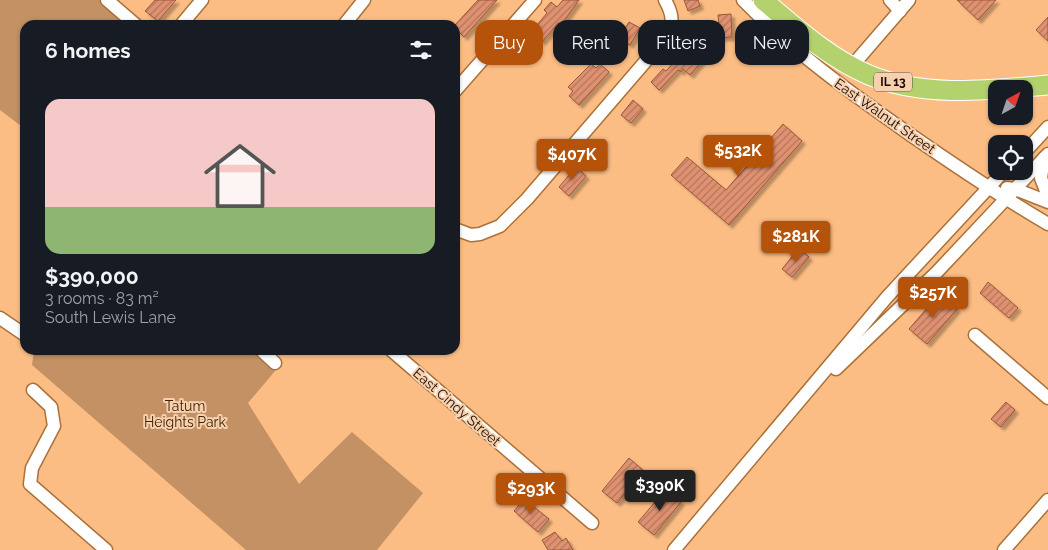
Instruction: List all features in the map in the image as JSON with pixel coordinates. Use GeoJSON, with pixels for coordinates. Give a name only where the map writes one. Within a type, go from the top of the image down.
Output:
{"type":"FeatureCollection","features":[{"type":"Feature","properties":{"kind":"highway","name":"East Walnut Street"},"geometry":{"type":"LineString","coordinates":[[763,0],[812,41],[852,66],[889,81],[951,90],[1048,85]]}},
{"type":"Feature","properties":{"kind":"street"},"geometry":{"type":"LineString","coordinates":[[107,0],[130,20]]}},
{"type":"Feature","properties":{"kind":"street"},"geometry":{"type":"LineString","coordinates":[[185,20],[202,0]]}},
{"type":"Feature","properties":{"kind":"street"},"geometry":{"type":"LineString","coordinates":[[348,20],[364,0]]}},
{"type":"Feature","properties":{"kind":"street"},"geometry":{"type":"LineString","coordinates":[[460,85],[534,0]]}},
{"type":"Feature","properties":{"kind":"street"},"geometry":{"type":"LineString","coordinates":[[460,231],[470,235],[480,234],[500,226],[527,199],[657,48],[672,26],[672,17],[665,0]]}},
{"type":"Feature","properties":{"kind":"street","name":"East Walnut Street"},"geometry":{"type":"LineString","coordinates":[[743,0],[792,48],[844,89],[1005,199],[1048,224]]}},
{"type":"Feature","properties":{"kind":"street"},"geometry":{"type":"LineString","coordinates":[[890,0],[900,11]]}},
{"type":"Feature","properties":{"kind":"street"},"geometry":{"type":"LineString","coordinates":[[852,66],[909,0]]}},
{"type":"Feature","properties":{"kind":"street"},"geometry":{"type":"LineString","coordinates":[[1033,143],[1048,127]]}},
{"type":"Feature","properties":{"kind":"street"},"geometry":{"type":"LineString","coordinates":[[796,406],[905,304],[1046,156]]}},
{"type":"Feature","properties":{"kind":"street"},"geometry":{"type":"LineString","coordinates":[[1046,156],[1041,178],[1048,196]]}},
{"type":"Feature","properties":{"kind":"street"},"geometry":{"type":"LineString","coordinates":[[674,550],[887,298],[994,180]]}},
{"type":"Feature","properties":{"kind":"street"},"geometry":{"type":"LineString","coordinates":[[987,187],[1015,189],[1048,202]]}},
{"type":"Feature","properties":{"kind":"street"},"geometry":{"type":"LineString","coordinates":[[0,318],[20,332]]}},
{"type":"Feature","properties":{"kind":"street"},"geometry":{"type":"LineString","coordinates":[[974,335],[1048,398]]}},
{"type":"Feature","properties":{"kind":"street"},"geometry":{"type":"LineString","coordinates":[[266,355],[275,363]]}},
{"type":"Feature","properties":{"kind":"street","name":"East Cindy Street"},"geometry":{"type":"LineString","coordinates":[[397,355],[592,522]]}},
{"type":"Feature","properties":{"kind":"street"},"geometry":{"type":"LineString","coordinates":[[33,390],[50,407],[54,426],[32,468],[30,484],[106,550]]}},
{"type":"Feature","properties":{"kind":"street"},"geometry":{"type":"LineString","coordinates":[[1004,550],[1048,500]]}},
{"type":"Feature","properties":{"kind":"green space"},"geometry":{"type":"Polygon","coordinates":[[[0,0],[100,0],[123,20],[20,20],[20,125],[0,110],[0,0]]]}},
{"type":"Feature","properties":{"kind":"green space","name":"Tatum Heights Park"},"geometry":{"type":"Polygon","coordinates":[[[33,355],[257,355],[275,371],[248,403],[299,484],[352,432],[423,493],[377,550],[246,550],[32,365],[33,355]]]}},
{"type":"Feature","properties":{"kind":"building"},"geometry":{"type":"Polygon","coordinates":[[[155,0],[176,0],[159,20],[145,11],[155,0]]]}},
{"type":"Feature","properties":{"kind":"building"},"geometry":{"type":"Polygon","coordinates":[[[478,0],[497,0],[479,20],[475,20],[475,25],[464,37],[460,33],[460,20],[478,0]]]}},
{"type":"Feature","properties":{"kind":"building"},"geometry":{"type":"Polygon","coordinates":[[[563,0],[579,0],[565,20],[553,20],[553,29],[543,41],[543,20],[541,20],[547,13],[544,10],[551,2],[557,7],[563,0]]]}},
{"type":"Feature","properties":{"kind":"building"},"geometry":{"type":"Polygon","coordinates":[[[684,0],[698,0],[700,6],[688,11],[684,0]]]}},
{"type":"Feature","properties":{"kind":"building"},"geometry":{"type":"Polygon","coordinates":[[[957,0],[996,0],[978,20],[957,0]]]}},
{"type":"Feature","properties":{"kind":"building"},"geometry":{"type":"Polygon","coordinates":[[[731,14],[732,37],[725,38],[725,20],[718,20],[718,15],[731,14]]]}},
{"type":"Feature","properties":{"kind":"building"},"geometry":{"type":"Polygon","coordinates":[[[1048,17],[1048,41],[1036,30],[1048,17]]]}},
{"type":"Feature","properties":{"kind":"building"},"geometry":{"type":"Polygon","coordinates":[[[629,22],[638,27],[638,31],[630,45],[628,44],[629,22]]]}},
{"type":"Feature","properties":{"kind":"building"},"geometry":{"type":"Polygon","coordinates":[[[590,65],[596,68],[601,65],[609,72],[579,105],[569,96],[573,91],[568,87],[590,65]]]}},
{"type":"Feature","properties":{"kind":"building"},"geometry":{"type":"Polygon","coordinates":[[[671,65],[699,65],[690,75],[683,69],[681,72],[678,70],[659,90],[651,82],[663,69],[666,71],[671,65]]]}},
{"type":"Feature","properties":{"kind":"building"},"geometry":{"type":"Polygon","coordinates":[[[633,100],[643,109],[631,123],[621,115],[633,100]]]}},
{"type":"Feature","properties":{"kind":"building"},"geometry":{"type":"Polygon","coordinates":[[[783,124],[802,141],[729,225],[671,175],[687,157],[726,190],[783,124]]]}},
{"type":"Feature","properties":{"kind":"building"},"geometry":{"type":"Polygon","coordinates":[[[576,167],[586,176],[569,196],[559,187],[576,167]]]}},
{"type":"Feature","properties":{"kind":"building"},"geometry":{"type":"Polygon","coordinates":[[[799,248],[809,257],[792,277],[782,269],[799,248]]]}},
{"type":"Feature","properties":{"kind":"building"},"geometry":{"type":"Polygon","coordinates":[[[988,282],[1018,308],[1009,318],[980,293],[988,282]]]}},
{"type":"Feature","properties":{"kind":"building"},"geometry":{"type":"Polygon","coordinates":[[[940,293],[957,309],[927,344],[909,329],[940,293]]]}},
{"type":"Feature","properties":{"kind":"building"},"geometry":{"type":"Polygon","coordinates":[[[1006,402],[1015,410],[1001,427],[991,419],[1006,402]]]}},
{"type":"Feature","properties":{"kind":"building"},"geometry":{"type":"Polygon","coordinates":[[[629,458],[644,471],[617,503],[602,491],[629,458]]]}},
{"type":"Feature","properties":{"kind":"building"},"geometry":{"type":"Polygon","coordinates":[[[666,489],[681,502],[654,535],[638,522],[666,489]]]}},
{"type":"Feature","properties":{"kind":"building"},"geometry":{"type":"Polygon","coordinates":[[[524,499],[549,519],[538,532],[514,511],[524,499]]]}},
{"type":"Feature","properties":{"kind":"building"},"geometry":{"type":"Polygon","coordinates":[[[555,532],[562,541],[566,538],[573,550],[548,550],[542,540],[555,532]]]}}]}
